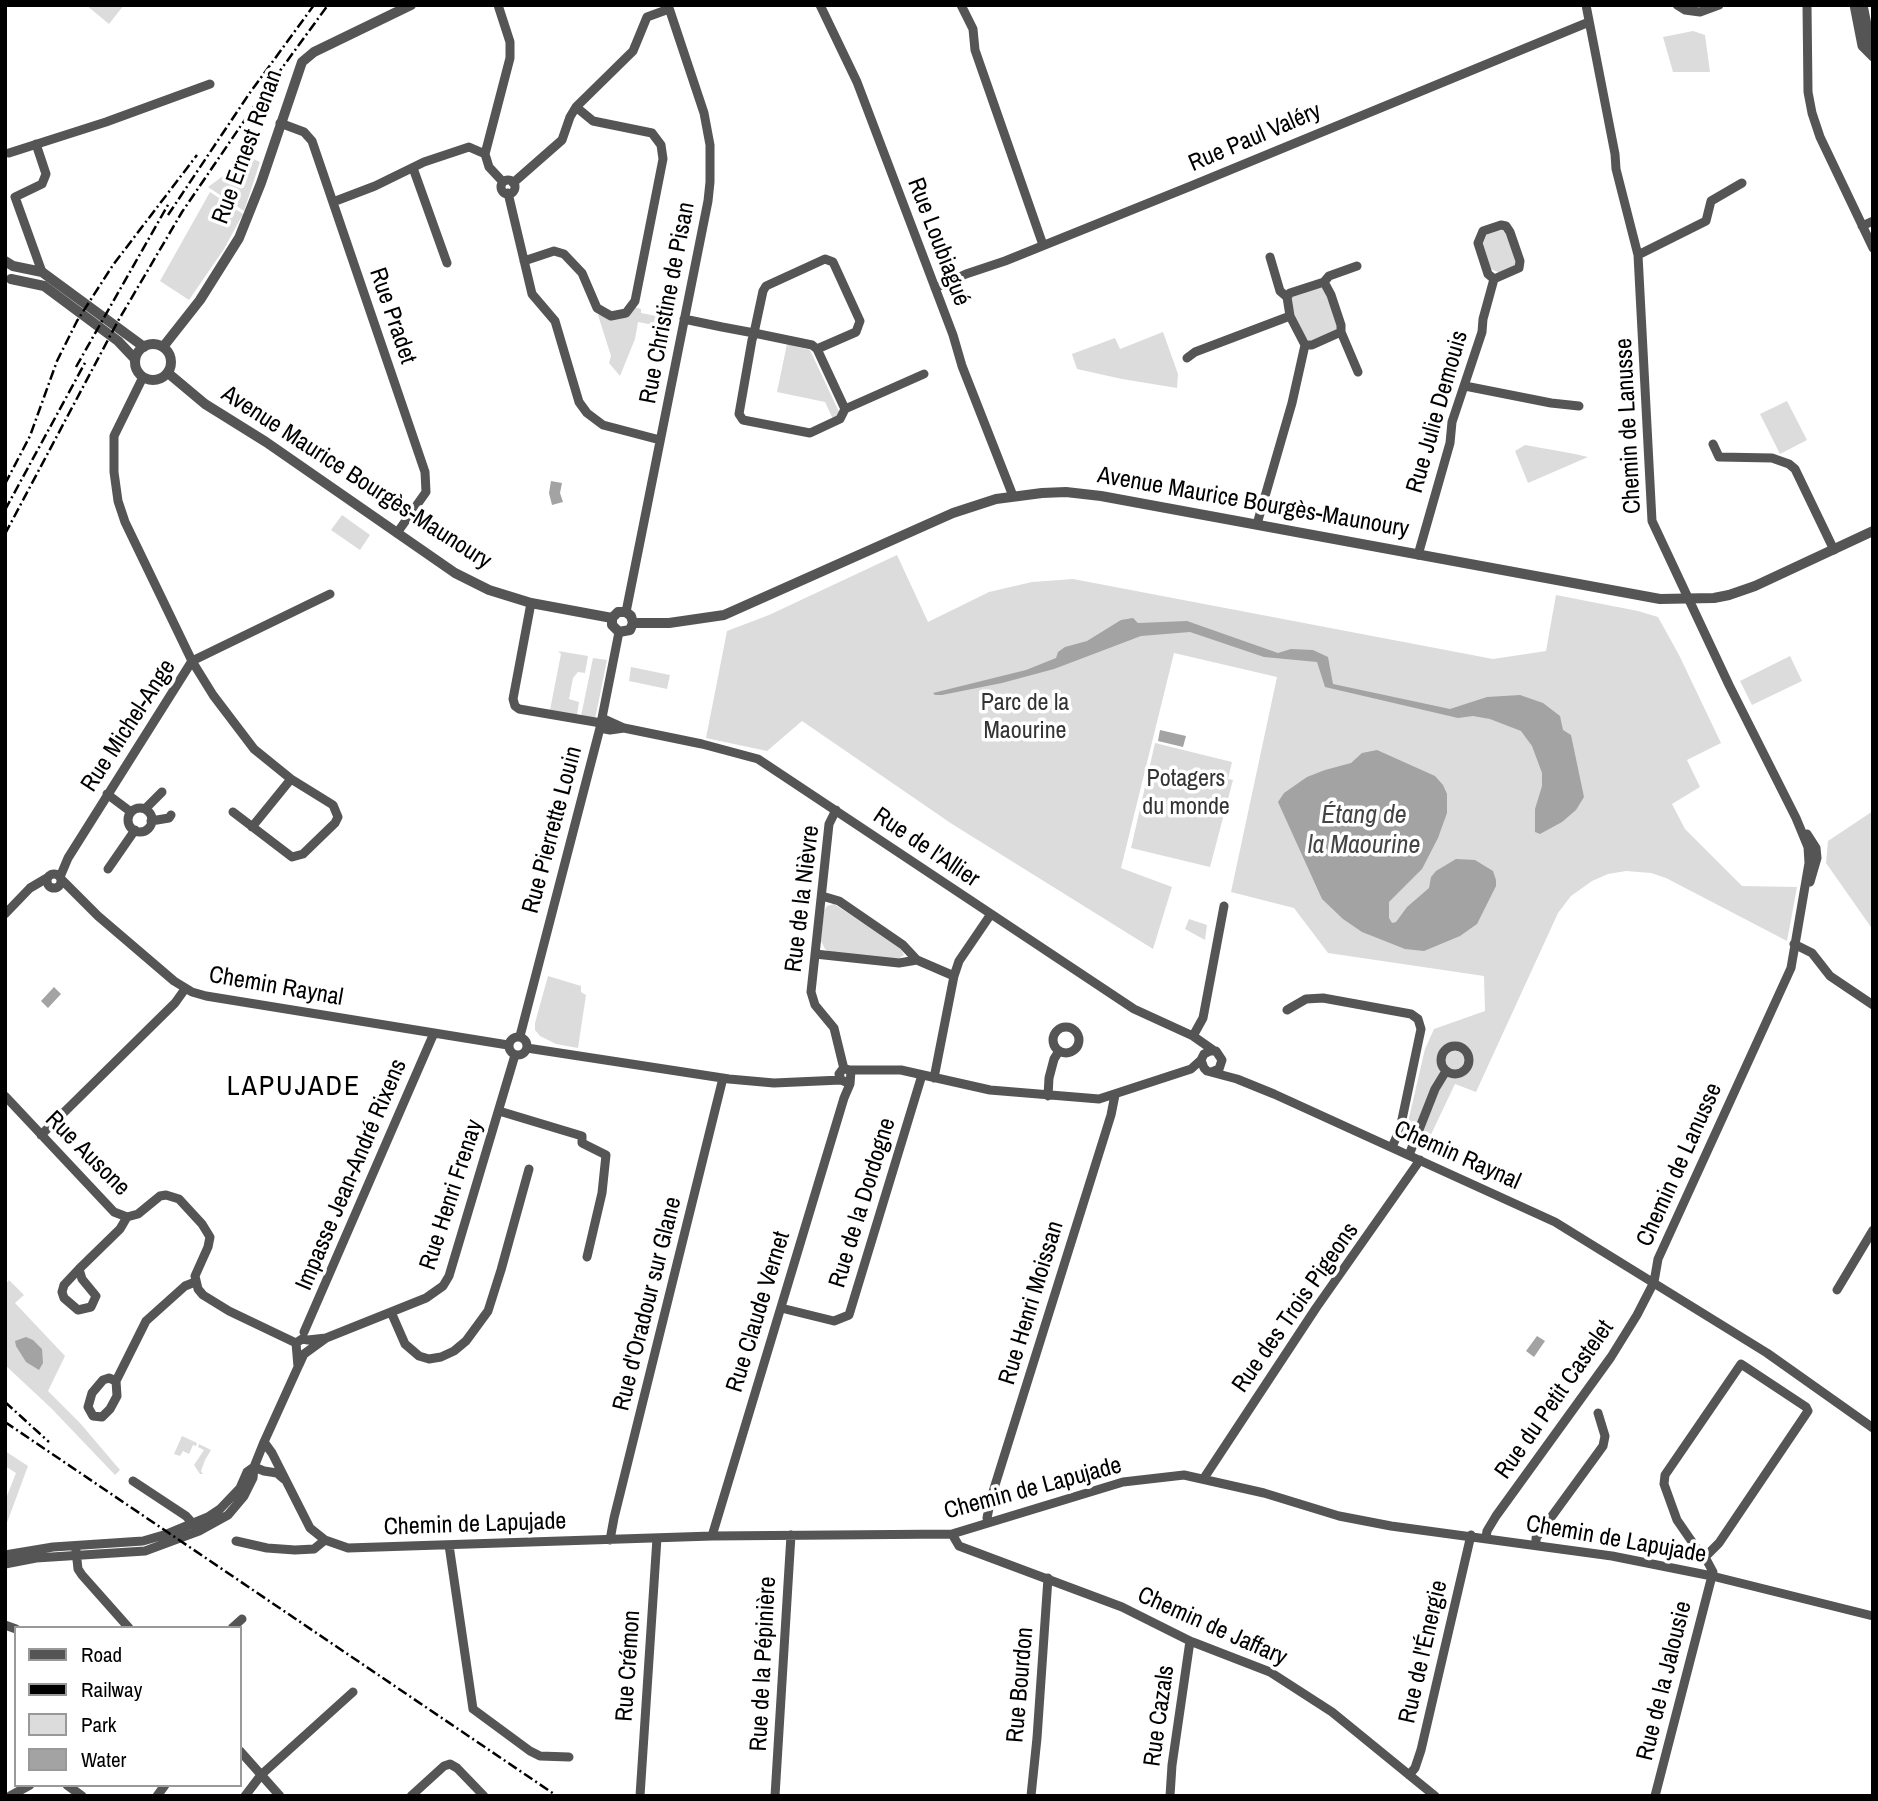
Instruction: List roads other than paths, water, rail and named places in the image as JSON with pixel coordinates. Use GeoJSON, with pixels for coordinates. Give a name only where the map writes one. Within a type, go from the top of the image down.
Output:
{"type":"FeatureCollection","features":[{"type":"Feature","properties":{"kind":"street","name":"Rue Ernest Renan"},"geometry":{"type":"LineString","coordinates":[[163,347],[200,300],[239,238],[261,183],[299,66],[306,57],[411,5]]}},
{"type":"Feature","properties":{"kind":"street"},"geometry":{"type":"LineString","coordinates":[[498,5],[510,42],[510,58],[485,154],[489,167],[508,183]]}},
{"type":"Feature","properties":{"kind":"street","name":"Rue Loubiagué"},"geometry":{"type":"LineString","coordinates":[[820,5],[857,82],[1013,496]]}},
{"type":"Feature","properties":{"kind":"street"},"geometry":{"type":"LineString","coordinates":[[961,5],[973,29],[975,50],[1043,245]]}},
{"type":"Feature","properties":{"kind":"street","name":"Chemin de Lanusse"},"geometry":{"type":"LineString","coordinates":[[1586,5],[1616,169],[1638,255],[1652,521],[1729,685],[1796,818],[1817,852],[1816,866],[1804,897],[1791,968],[1658,1259],[1654,1282],[1767,1353],[1873,1428]]}},
{"type":"Feature","properties":{"kind":"street"},"geometry":{"type":"LineString","coordinates":[[1677,5],[1685,10],[1700,12],[1719,5]]}},
{"type":"Feature","properties":{"kind":"street"},"geometry":{"type":"LineString","coordinates":[[1807,5],[1808,92],[1812,113],[1820,138],[1873,248]]}},
{"type":"Feature","properties":{"kind":"street"},"geometry":{"type":"LineString","coordinates":[[1854,5],[1862,46],[1873,56]]}},
{"type":"Feature","properties":{"kind":"street"},"geometry":{"type":"LineString","coordinates":[[1863,5],[1873,56]]}},
{"type":"Feature","properties":{"kind":"street"},"geometry":{"type":"LineString","coordinates":[[660,440],[603,425],[587,414],[577,397],[555,321],[532,294],[508,194],[502,188],[562,140],[576,107],[633,51],[647,18],[669,7]]}},
{"type":"Feature","properties":{"kind":"street","name":"Rue Christine de Pisan"},"geometry":{"type":"LineString","coordinates":[[626,612],[708,201],[711,164],[704,113],[669,7]]}},
{"type":"Feature","properties":{"kind":"street","name":"Rue Paul Valéry"},"geometry":{"type":"LineString","coordinates":[[935,288],[1589,22]]}},
{"type":"Feature","properties":{"kind":"street"},"geometry":{"type":"LineString","coordinates":[[9,153],[106,122],[210,84]]}},
{"type":"Feature","properties":{"kind":"street"},"geometry":{"type":"LineString","coordinates":[[524,261],[554,251],[564,254],[583,273],[597,308],[611,316],[626,313],[635,302],[663,159],[661,145],[652,133],[593,121],[576,107]]}},
{"type":"Feature","properties":{"kind":"street","name":"Rue Pradet"},"geometry":{"type":"LineString","coordinates":[[280,123],[308,135],[425,472],[426,492],[397,533]]}},
{"type":"Feature","properties":{"kind":"street"},"geometry":{"type":"LineString","coordinates":[[36,144],[46,174],[43,184],[15,197],[42,272]]}},
{"type":"Feature","properties":{"kind":"street"},"geometry":{"type":"LineString","coordinates":[[333,202],[469,147],[485,154]]}},
{"type":"Feature","properties":{"kind":"street"},"geometry":{"type":"LineString","coordinates":[[413,168],[447,263]]}},
{"type":"Feature","properties":{"kind":"street"},"geometry":{"type":"LineString","coordinates":[[1638,255],[1706,222],[1712,201],[1742,183]]}},
{"type":"Feature","properties":{"kind":"street"},"geometry":{"type":"LineString","coordinates":[[1862,226],[1873,221]]}},
{"type":"Feature","properties":{"kind":"street"},"geometry":{"type":"LineString","coordinates":[[1500,225],[1506,226],[1520,261],[1519,268],[1493,279],[1488,274],[1478,243],[1483,231],[1500,225]]}},
{"type":"Feature","properties":{"kind":"street"},"geometry":{"type":"LineString","coordinates":[[1256,524],[1292,403],[1305,345],[1290,316],[1287,297],[1280,291],[1270,257]]}},
{"type":"Feature","properties":{"kind":"street"},"geometry":{"type":"LineString","coordinates":[[817,349],[856,332],[860,321],[833,262],[825,259],[766,286],[763,291],[739,414],[743,420],[810,433],[844,412],[924,373]]}},
{"type":"Feature","properties":{"kind":"street"},"geometry":{"type":"LineString","coordinates":[[5,261],[13,266],[42,272],[144,347]]}},
{"type":"Feature","properties":{"kind":"street"},"geometry":{"type":"LineString","coordinates":[[1287,297],[1290,293],[1324,282],[1329,276],[1357,266]]}},
{"type":"Feature","properties":{"kind":"street"},"geometry":{"type":"LineString","coordinates":[[11,279],[44,286],[118,341],[135,359],[136,369],[143,377],[159,380],[168,373],[171,359],[163,347],[153,344],[144,347],[135,359]]}},
{"type":"Feature","properties":{"kind":"street","name":"Rue Julie Demouis"},"geometry":{"type":"LineString","coordinates":[[1418,555],[1450,443],[1452,422],[1482,332],[1493,279]]}},
{"type":"Feature","properties":{"kind":"street"},"geometry":{"type":"LineString","coordinates":[[1324,282],[1358,372]]}},
{"type":"Feature","properties":{"kind":"street"},"geometry":{"type":"LineString","coordinates":[[1187,358],[1195,352],[1290,316]]}},
{"type":"Feature","properties":{"kind":"street"},"geometry":{"type":"LineString","coordinates":[[684,319],[811,345],[817,349],[844,412]]}},
{"type":"Feature","properties":{"kind":"street"},"geometry":{"type":"LineString","coordinates":[[1305,345],[1312,345],[1342,332]]}},
{"type":"Feature","properties":{"kind":"street","name":"Avenue Maurice Bourgès-Maunoury"},"geometry":{"type":"LineString","coordinates":[[168,373],[205,404],[266,442],[455,573],[489,590],[531,603],[612,618]]}},
{"type":"Feature","properties":{"kind":"street","name":"Rue Michel-Ange"},"geometry":{"type":"LineString","coordinates":[[5,914],[30,888],[54,880],[192,662],[125,522],[118,501],[114,472],[114,436],[143,377]]}},
{"type":"Feature","properties":{"kind":"street"},"geometry":{"type":"LineString","coordinates":[[1465,386],[1579,406]]}},
{"type":"Feature","properties":{"kind":"street"},"geometry":{"type":"LineString","coordinates":[[1713,444],[1719,457],[1772,458],[1795,468],[1834,550]]}},
{"type":"Feature","properties":{"kind":"street","name":"Avenue Maurice Bourgès-Maunoury"},"geometry":{"type":"LineString","coordinates":[[633,623],[693,621],[724,615],[975,505],[1013,496],[1066,492],[1092,494],[1648,598],[1729,596],[1873,531]]}},
{"type":"Feature","properties":{"kind":"street"},"geometry":{"type":"LineString","coordinates":[[233,812],[292,857],[303,854],[338,817],[333,805],[291,779],[244,738],[192,662],[330,594]]}},
{"type":"Feature","properties":{"kind":"street","name":"Rue de l'Allier"},"geometry":{"type":"LineString","coordinates":[[531,603],[513,699],[519,709],[601,723],[758,759],[1134,1009],[1193,1036],[1213,1051]]}},
{"type":"Feature","properties":{"kind":"street"},"geometry":{"type":"LineString","coordinates":[[618,612],[626,612],[633,623],[630,630],[619,632],[612,625],[612,618],[618,612]]}},
{"type":"Feature","properties":{"kind":"street","name":"Rue Pierrette Louin"},"geometry":{"type":"LineString","coordinates":[[520,1037],[601,723],[619,632]]}},
{"type":"Feature","properties":{"kind":"street"},"geometry":{"type":"LineString","coordinates":[[252,827],[291,779]]}},
{"type":"Feature","properties":{"kind":"street"},"geometry":{"type":"LineString","coordinates":[[145,810],[162,792]]}},
{"type":"Feature","properties":{"kind":"street"},"geometry":{"type":"LineString","coordinates":[[107,794],[131,812]]}},
{"type":"Feature","properties":{"kind":"street"},"geometry":{"type":"LineString","coordinates":[[139,808],[150,814],[151,821],[146,830],[135,830],[128,820],[131,812],[139,808]]}},
{"type":"Feature","properties":{"kind":"street","name":"Rue de la Nièvre"},"geometry":{"type":"LineString","coordinates":[[836,810],[829,824],[812,999],[834,1028],[846,1076]]}},
{"type":"Feature","properties":{"kind":"street"},"geometry":{"type":"LineString","coordinates":[[151,821],[169,818],[171,815]]}},
{"type":"Feature","properties":{"kind":"street"},"geometry":{"type":"LineString","coordinates":[[107,869],[135,830]]}},
{"type":"Feature","properties":{"kind":"street","name":"Chemin Raynal"},"geometry":{"type":"LineString","coordinates":[[54,880],[73,893],[185,989],[206,996],[508,1045]]}},
{"type":"Feature","properties":{"kind":"street"},"geometry":{"type":"LineString","coordinates":[[822,896],[839,901],[903,945],[917,960],[954,976]]}},
{"type":"Feature","properties":{"kind":"street"},"geometry":{"type":"LineString","coordinates":[[1201,1058],[1206,1052],[1213,1051],[1219,1054],[1222,1063],[1219,1069],[1210,1071],[1201,1058],[1199,1044],[1193,1036],[1203,1018],[1224,906]]}},
{"type":"Feature","properties":{"kind":"street"},"geometry":{"type":"LineString","coordinates":[[934,1078],[959,961],[991,914]]}},
{"type":"Feature","properties":{"kind":"street"},"geometry":{"type":"LineString","coordinates":[[1794,944],[1812,953],[1830,976],[1873,1005]]}},
{"type":"Feature","properties":{"kind":"street"},"geometry":{"type":"LineString","coordinates":[[815,954],[899,963],[917,960]]}},
{"type":"Feature","properties":{"kind":"street"},"geometry":{"type":"LineString","coordinates":[[41,1135],[175,1003],[185,989]]}},
{"type":"Feature","properties":{"kind":"street"},"geometry":{"type":"LineString","coordinates":[[1287,1010],[1306,999],[1323,998],[1411,1014],[1418,1018],[1421,1029],[1400,1129],[1392,1147]]}},
{"type":"Feature","properties":{"kind":"street","name":"Impasse Jean-André Rixens"},"geometry":{"type":"LineString","coordinates":[[264,1442],[298,1367],[303,1345],[434,1032]]}},
{"type":"Feature","properties":{"kind":"street"},"geometry":{"type":"LineString","coordinates":[[520,1037],[527,1043],[527,1048],[520,1055],[515,1055],[511,1053],[508,1045],[510,1040],[520,1037]]}},
{"type":"Feature","properties":{"kind":"street","name":"Chemin Raynal"},"geometry":{"type":"LineString","coordinates":[[527,1048],[723,1078],[774,1083],[819,1080],[870,1070],[901,1070],[990,1090],[1083,1099],[1115,1095],[1155,1079],[1181,1073],[1210,1071],[1237,1079],[1555,1222],[1654,1282]]}},
{"type":"Feature","properties":{"kind":"street"},"geometry":{"type":"LineString","coordinates":[[1048,1096],[1049,1079],[1059,1051]]}},
{"type":"Feature","properties":{"kind":"street","name":"Rue Henri Frenay"},"geometry":{"type":"LineString","coordinates":[[303,1345],[426,1298],[443,1286],[449,1276],[515,1055]]}},
{"type":"Feature","properties":{"kind":"street","name":"Chemin Raynal"},"geometry":{"type":"LineString","coordinates":[[1181,1073],[1197,1065],[1201,1058]]}},
{"type":"Feature","properties":{"kind":"street","name":"Chemin Raynal"},"geometry":{"type":"LineString","coordinates":[[1222,1063],[1237,1079]]}},
{"type":"Feature","properties":{"kind":"street"},"geometry":{"type":"LineString","coordinates":[[1409,1155],[1435,1089],[1446,1070]]}},
{"type":"Feature","properties":{"kind":"street","name":"Rue de la Dordogne"},"geometry":{"type":"LineString","coordinates":[[781,1308],[834,1321],[849,1315],[922,1075]]}},
{"type":"Feature","properties":{"kind":"street","name":"Rue Claude Vernet"},"geometry":{"type":"LineString","coordinates":[[712,1536],[844,1098],[846,1076]]}},
{"type":"Feature","properties":{"kind":"street","name":"Rue d'Oradour sur Glane"},"geometry":{"type":"LineString","coordinates":[[610,1540],[723,1078]]}},
{"type":"Feature","properties":{"kind":"street","name":"Rue Henri Moissan"},"geometry":{"type":"LineString","coordinates":[[988,1522],[991,1498],[1115,1095]]}},
{"type":"Feature","properties":{"kind":"street","name":"Rue Ausone"},"geometry":{"type":"LineString","coordinates":[[5,1096],[114,1212],[127,1217],[138,1214],[160,1196],[179,1199],[210,1237],[195,1282]]}},
{"type":"Feature","properties":{"kind":"street"},"geometry":{"type":"LineString","coordinates":[[499,1111],[582,1136],[582,1143],[606,1155],[602,1193],[587,1257]]}},
{"type":"Feature","properties":{"kind":"street","name":"Rue des Trois Pigeons"},"geometry":{"type":"LineString","coordinates":[[1204,1478],[1310,1317],[1420,1160]]}},
{"type":"Feature","properties":{"kind":"street"},"geometry":{"type":"LineString","coordinates":[[391,1312],[405,1344],[419,1356],[429,1359],[441,1357],[466,1341],[491,1302],[529,1169]]}},
{"type":"Feature","properties":{"kind":"street"},"geometry":{"type":"LineString","coordinates":[[79,1269],[82,1279],[96,1296],[91,1307],[78,1310],[64,1298],[64,1285],[79,1269],[120,1229],[127,1217]]}},
{"type":"Feature","properties":{"kind":"street"},"geometry":{"type":"LineString","coordinates":[[1837,1290],[1873,1230]]}},
{"type":"Feature","properties":{"kind":"street"},"geometry":{"type":"LineString","coordinates":[[116,1381],[146,1321],[185,1286],[195,1282],[203,1295],[229,1311],[303,1345]]}},
{"type":"Feature","properties":{"kind":"street","name":"Rue du Petit Castelet"},"geometry":{"type":"LineString","coordinates":[[1486,1538],[1496,1516],[1611,1357],[1654,1282]]}},
{"type":"Feature","properties":{"kind":"street"},"geometry":{"type":"LineString","coordinates":[[1705,1557],[1719,1543],[1808,1411],[1806,1407],[1741,1364],[1665,1475],[1666,1492],[1688,1538],[1705,1557],[1713,1572],[1712,1576]]}},
{"type":"Feature","properties":{"kind":"street"},"geometry":{"type":"LineString","coordinates":[[1535,1544],[1536,1538],[1602,1446],[1605,1436],[1598,1413]]}},
{"type":"Feature","properties":{"kind":"street"},"geometry":{"type":"LineString","coordinates":[[5,1555],[76,1550],[145,1551],[196,1527],[221,1520],[236,1508],[253,1478],[254,1466],[264,1442]]}},
{"type":"Feature","properties":{"kind":"street"},"geometry":{"type":"LineString","coordinates":[[236,1541],[267,1548],[295,1550],[314,1549],[325,1540],[310,1528],[264,1442]]}},
{"type":"Feature","properties":{"kind":"street"},"geometry":{"type":"LineString","coordinates":[[254,1466],[277,1473],[284,1479]]}},
{"type":"Feature","properties":{"kind":"street","name":"Chemin de Lapujade"},"geometry":{"type":"LineString","coordinates":[[325,1540],[348,1548],[712,1536],[952,1534],[1123,1482],[1184,1475],[1264,1493],[1339,1516],[1391,1526],[1612,1556],[1712,1576],[1873,1616]]}},
{"type":"Feature","properties":{"kind":"street"},"geometry":{"type":"LineString","coordinates":[[133,1481],[196,1527]]}},
{"type":"Feature","properties":{"kind":"street","name":"Chemin de Jaffary"},"geometry":{"type":"LineString","coordinates":[[952,1534],[959,1546],[1122,1607],[1190,1641],[1270,1672],[1332,1712],[1435,1796]]}},
{"type":"Feature","properties":{"kind":"street","name":"Rue de la Pépinière"},"geometry":{"type":"LineString","coordinates":[[775,1796],[791,1535]]}},
{"type":"Feature","properties":{"kind":"street","name":"Rue de l'Énergie"},"geometry":{"type":"LineString","coordinates":[[1409,1775],[1415,1768],[1421,1750],[1471,1535]]}},
{"type":"Feature","properties":{"kind":"street","name":"Rue Crémon"},"geometry":{"type":"LineString","coordinates":[[640,1796],[657,1538]]}},
{"type":"Feature","properties":{"kind":"street"},"geometry":{"type":"LineString","coordinates":[[449,1545],[473,1709],[530,1752],[540,1756],[569,1757]]}},
{"type":"Feature","properties":{"kind":"street"},"geometry":{"type":"LineString","coordinates":[[5,1564],[76,1550]]}},
{"type":"Feature","properties":{"kind":"street"},"geometry":{"type":"LineString","coordinates":[[76,1550],[78,1569],[82,1575],[127,1626]]}},
{"type":"Feature","properties":{"kind":"street","name":"Rue de la Jalousie"},"geometry":{"type":"LineString","coordinates":[[1655,1796],[1712,1576]]}},
{"type":"Feature","properties":{"kind":"street","name":"Rue Bourdon"},"geometry":{"type":"LineString","coordinates":[[1031,1796],[1038,1738],[1048,1578]]}},
{"type":"Feature","properties":{"kind":"street"},"geometry":{"type":"LineString","coordinates":[[234,1626],[242,1619]]}},
{"type":"Feature","properties":{"kind":"street","name":"Rue Cazals"},"geometry":{"type":"LineString","coordinates":[[1170,1796],[1190,1641]]}},
{"type":"Feature","properties":{"kind":"street"},"geometry":{"type":"LineString","coordinates":[[245,1796],[261,1774],[353,1692]]}},
{"type":"Feature","properties":{"kind":"street"},"geometry":{"type":"LineString","coordinates":[[242,1753],[280,1796]]}},
{"type":"Feature","properties":{"kind":"street"},"geometry":{"type":"LineString","coordinates":[[411,1796],[444,1766],[450,1764],[484,1796]]}},
{"type":"Feature","properties":{"kind":"street"},"geometry":{"type":"LineString","coordinates":[[10,1796],[26,1787]]}},
{"type":"Feature","properties":{"kind":"water"},"geometry":{"type":"Polygon","coordinates":[[[551,481],[562,483],[560,493],[563,502],[552,505],[549,493],[551,481]]]}},
{"type":"Feature","properties":{"kind":"water"},"geometry":{"type":"Polygon","coordinates":[[[1133,618],[1138,623],[1187,621],[1278,653],[1291,649],[1313,650],[1328,657],[1333,684],[1450,709],[1487,697],[1520,695],[1543,703],[1560,716],[1563,730],[1571,735],[1584,797],[1576,810],[1562,822],[1540,834],[1535,832],[1535,809],[1542,786],[1542,773],[1532,746],[1521,731],[1490,719],[1473,716],[1458,718],[1325,687],[1317,662],[1264,657],[1190,632],[1141,636],[1054,669],[942,695],[933,693],[1026,670],[1056,658],[1058,652],[1065,647],[1087,641],[1121,620],[1133,618]]]}},
{"type":"Feature","properties":{"kind":"water"},"geometry":{"type":"Polygon","coordinates":[[[1160,730],[1186,736],[1183,747],[1158,741],[1160,730]]]}},
{"type":"Feature","properties":{"kind":"water","name":"Étang de la Maourine"},"geometry":{"type":"Polygon","coordinates":[[[1377,750],[1435,776],[1447,794],[1447,813],[1422,869],[1389,902],[1389,918],[1392,923],[1429,888],[1431,877],[1436,871],[1456,859],[1475,860],[1493,871],[1496,880],[1496,886],[1477,924],[1460,936],[1424,951],[1405,949],[1362,932],[1322,899],[1278,802],[1284,793],[1307,777],[1351,763],[1362,753],[1377,750]]]}},
{"type":"Feature","properties":{"kind":"water"},"geometry":{"type":"Polygon","coordinates":[[[54,987],[61,994],[48,1008],[41,1001],[54,987]]]}},
{"type":"Feature","properties":{"kind":"water"},"geometry":{"type":"Polygon","coordinates":[[[1537,1336],[1545,1341],[1534,1357],[1526,1351],[1537,1336]]]}},
{"type":"Feature","properties":{"kind":"water"},"geometry":{"type":"Polygon","coordinates":[[[26,1337],[42,1349],[43,1363],[39,1370],[26,1362],[16,1346],[15,1341],[26,1337]]]}},
{"type":"Feature","properties":{"kind":"railway"},"geometry":{"type":"LineString","coordinates":[[168,215],[249,94],[314,5]]}},
{"type":"Feature","properties":{"kind":"railway"},"geometry":{"type":"LineString","coordinates":[[5,534],[118,321],[182,212],[328,5]]}},
{"type":"Feature","properties":{"kind":"railway"},"geometry":{"type":"LineString","coordinates":[[5,484],[30,436],[57,361],[77,321],[113,265],[197,155]]}},
{"type":"Feature","properties":{"kind":"railway"},"geometry":{"type":"LineString","coordinates":[[76,367],[169,203]]}},
{"type":"Feature","properties":{"kind":"railway"},"geometry":{"type":"LineString","coordinates":[[5,510],[86,361]]}},
{"type":"Feature","properties":{"kind":"railway"},"geometry":{"type":"LineString","coordinates":[[5,1402],[49,1442]]}},
{"type":"Feature","properties":{"kind":"railway"},"geometry":{"type":"LineString","coordinates":[[5,1422],[557,1796]]}},
{"type":"Feature","properties":{"kind":"district","name":"LAPUJADE"},"geometry":{"type":"Point","coordinates":[294,1087]}},
{"type":"Feature","properties":{"kind":"park label","name":"Parc de la Maourine"},"geometry":{"type":"Point","coordinates":[1025,718]}},
{"type":"Feature","properties":{"kind":"park label","name":"Potagers du monde"},"geometry":{"type":"Point","coordinates":[1186,794]}}]}
